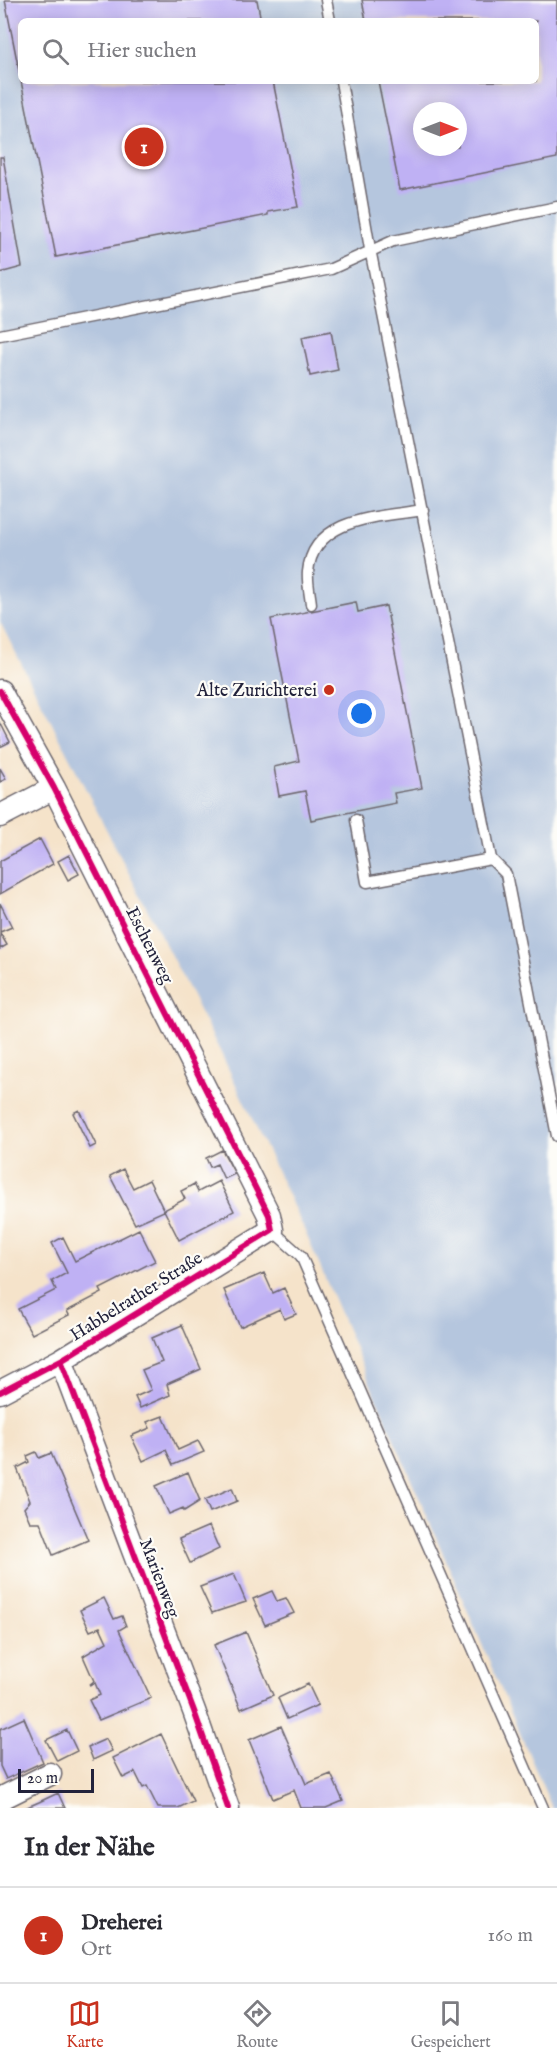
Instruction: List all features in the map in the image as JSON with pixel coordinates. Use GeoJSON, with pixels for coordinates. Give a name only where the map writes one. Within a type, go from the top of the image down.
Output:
{"type":"FeatureCollection","features":[{"type":"Feature","properties":{"kind":"street","name":"Eschenweg"},"geometry":{"type":"LineString","coordinates":[[0,691],[54,788],[271,1223]]}},
{"type":"Feature","properties":{"kind":"street"},"geometry":{"type":"LineString","coordinates":[[0,816],[54,788]]}},
{"type":"Feature","properties":{"kind":"street","name":"Habbelrather Straße"},"geometry":{"type":"LineString","coordinates":[[0,1392],[60,1360],[271,1223]]}},
{"type":"Feature","properties":{"kind":"street","name":"Marienweg"},"geometry":{"type":"LineString","coordinates":[[60,1360],[194,1711],[228,1808]]}},
{"type":"Feature","properties":{"kind":"street"},"geometry":{"type":"LineString","coordinates":[[0,1799],[50,1774]]}},
{"type":"Feature","properties":{"kind":"lane"},"geometry":{"type":"LineString","coordinates":[[326,0],[329,18]]}},
{"type":"Feature","properties":{"kind":"lane"},"geometry":{"type":"LineString","coordinates":[[341,84],[370,249],[491,859],[506,874],[557,1136]]}},
{"type":"Feature","properties":{"kind":"lane"},"geometry":{"type":"LineString","coordinates":[[0,335],[331,269],[370,249],[393,241],[557,207]]}},
{"type":"Feature","properties":{"kind":"lane"},"geometry":{"type":"LineString","coordinates":[[311,604],[308,572],[313,552],[325,535],[346,524],[423,510]]}},
{"type":"Feature","properties":{"kind":"lane"},"geometry":{"type":"LineString","coordinates":[[356,820],[367,882],[491,859]]}},
{"type":"Feature","properties":{"kind":"lane"},"geometry":{"type":"LineString","coordinates":[[271,1223],[301,1256],[543,1808]]}},
{"type":"Feature","properties":{"kind":"shaded area"},"geometry":{"type":"Polygon","coordinates":[[[0,0],[557,0],[557,1808],[552,1808],[304,1229],[220,1051],[0,622],[0,0]]]}},
{"type":"Feature","properties":{"kind":"building"},"geometry":{"type":"Polygon","coordinates":[[[5,0],[257,0],[260,18],[18,18],[18,66],[5,0]]]}},
{"type":"Feature","properties":{"kind":"building"},"geometry":{"type":"Polygon","coordinates":[[[362,0],[557,0],[557,158],[400,190],[379,84],[539,84],[539,18],[365,18],[362,0]]]}},
{"type":"Feature","properties":{"kind":"building"},"geometry":{"type":"Polygon","coordinates":[[[22,84],[274,84],[298,207],[56,257],[22,84]]]}},
{"type":"Feature","properties":{"kind":"building"},"geometry":{"type":"Polygon","coordinates":[[[0,157],[3,157],[22,267],[0,273],[0,157]]]}},
{"type":"Feature","properties":{"kind":"building"},"geometry":{"type":"Polygon","coordinates":[[[331,331],[338,370],[310,376],[302,337],[331,331]]]}},
{"type":"Feature","properties":{"kind":"building","name":"Alte Zurichterei"},"geometry":{"type":"Polygon","coordinates":[[[356,602],[358,612],[386,606],[422,788],[394,793],[396,803],[311,820],[305,791],[279,796],[274,767],[299,761],[271,619],[356,602]]]}},
{"type":"Feature","properties":{"kind":"building"},"geometry":{"type":"Polygon","coordinates":[[[0,722],[10,742],[0,747],[0,722]]]}},
{"type":"Feature","properties":{"kind":"building"},"geometry":{"type":"Polygon","coordinates":[[[0,768],[6,779],[0,782],[0,768]]]}},
{"type":"Feature","properties":{"kind":"building"},"geometry":{"type":"Polygon","coordinates":[[[40,839],[53,864],[0,894],[0,861],[40,839]]]}},
{"type":"Feature","properties":{"kind":"building"},"geometry":{"type":"Polygon","coordinates":[[[69,855],[79,874],[68,880],[58,861],[69,855]]]}},
{"type":"Feature","properties":{"kind":"building"},"geometry":{"type":"Polygon","coordinates":[[[0,903],[12,927],[0,932],[0,903]]]}},
{"type":"Feature","properties":{"kind":"building"},"geometry":{"type":"Polygon","coordinates":[[[0,933],[7,945],[0,949],[0,933]]]}},
{"type":"Feature","properties":{"kind":"building"},"geometry":{"type":"Polygon","coordinates":[[[79,1110],[96,1145],[90,1148],[73,1113],[79,1110]]]}},
{"type":"Feature","properties":{"kind":"building"},"geometry":{"type":"Polygon","coordinates":[[[222,1150],[235,1174],[224,1179],[217,1164],[210,1167],[206,1158],[222,1150]]]}},
{"type":"Feature","properties":{"kind":"building"},"geometry":{"type":"Polygon","coordinates":[[[123,1169],[133,1188],[149,1180],[164,1211],[135,1224],[110,1176],[123,1169]]]}},
{"type":"Feature","properties":{"kind":"building"},"geometry":{"type":"Polygon","coordinates":[[[219,1181],[234,1211],[179,1240],[164,1210],[185,1199],[181,1191],[194,1184],[198,1192],[219,1181]]]}},
{"type":"Feature","properties":{"kind":"building"},"geometry":{"type":"Polygon","coordinates":[[[139,1229],[155,1261],[100,1289],[102,1293],[67,1311],[69,1315],[32,1334],[18,1309],[56,1290],[52,1281],[67,1273],[52,1243],[63,1237],[75,1261],[139,1229]]]}},
{"type":"Feature","properties":{"kind":"building"},"geometry":{"type":"Polygon","coordinates":[[[264,1273],[273,1293],[284,1288],[296,1314],[284,1319],[280,1309],[240,1327],[224,1290],[264,1273]]]}},
{"type":"Feature","properties":{"kind":"building"},"geometry":{"type":"Polygon","coordinates":[[[182,1325],[201,1369],[167,1384],[170,1395],[140,1408],[135,1397],[151,1390],[142,1370],[162,1362],[152,1338],[182,1325]]]}},
{"type":"Feature","properties":{"kind":"building"},"geometry":{"type":"Polygon","coordinates":[[[163,1416],[178,1450],[198,1441],[204,1452],[173,1465],[166,1450],[143,1461],[131,1436],[150,1428],[147,1422],[163,1416]]]}},
{"type":"Feature","properties":{"kind":"building"},"geometry":{"type":"Polygon","coordinates":[[[36,1452],[39,1458],[51,1453],[88,1540],[53,1555],[40,1522],[30,1522],[24,1508],[30,1501],[17,1468],[29,1462],[27,1456],[36,1452]]]}},
{"type":"Feature","properties":{"kind":"building"},"geometry":{"type":"Polygon","coordinates":[[[188,1472],[200,1501],[184,1511],[183,1508],[169,1514],[156,1486],[188,1472]]]}},
{"type":"Feature","properties":{"kind":"building"},"geometry":{"type":"Polygon","coordinates":[[[232,1488],[237,1501],[210,1512],[205,1500],[232,1488]]]}},
{"type":"Feature","properties":{"kind":"building"},"geometry":{"type":"Polygon","coordinates":[[[209,1526],[219,1549],[190,1563],[179,1539],[209,1526]]]}},
{"type":"Feature","properties":{"kind":"building"},"geometry":{"type":"Polygon","coordinates":[[[234,1574],[246,1602],[212,1613],[200,1587],[234,1574]]]}},
{"type":"Feature","properties":{"kind":"building"},"geometry":{"type":"Polygon","coordinates":[[[272,1591],[277,1601],[286,1598],[294,1613],[265,1625],[253,1599],[272,1591]]]}},
{"type":"Feature","properties":{"kind":"building"},"geometry":{"type":"Polygon","coordinates":[[[104,1598],[114,1619],[122,1616],[126,1626],[119,1630],[151,1698],[99,1720],[89,1700],[100,1695],[95,1683],[89,1685],[94,1681],[83,1656],[107,1642],[100,1627],[90,1631],[80,1610],[104,1598]]]}},
{"type":"Feature","properties":{"kind":"building"},"geometry":{"type":"Polygon","coordinates":[[[246,1632],[273,1695],[241,1709],[214,1645],[246,1632]]]}},
{"type":"Feature","properties":{"kind":"building"},"geometry":{"type":"Polygon","coordinates":[[[308,1684],[318,1705],[287,1719],[278,1698],[308,1684]]]}},
{"type":"Feature","properties":{"kind":"building"},"geometry":{"type":"Polygon","coordinates":[[[24,1718],[43,1762],[6,1779],[0,1766],[0,1729],[24,1718]]]}},
{"type":"Feature","properties":{"kind":"building"},"geometry":{"type":"Polygon","coordinates":[[[281,1726],[306,1784],[331,1774],[343,1801],[326,1808],[301,1808],[294,1790],[273,1799],[249,1740],[281,1726]]]}},
{"type":"Feature","properties":{"kind":"building"},"geometry":{"type":"Polygon","coordinates":[[[67,1730],[77,1751],[57,1761],[46,1740],[67,1730]]]}},
{"type":"Feature","properties":{"kind":"building"},"geometry":{"type":"Polygon","coordinates":[[[161,1734],[193,1801],[178,1808],[158,1808],[147,1786],[143,1788],[135,1772],[123,1778],[113,1758],[161,1734]]]}},
{"type":"Feature","properties":{"kind":"building"},"geometry":{"type":"Polygon","coordinates":[[[106,1739],[112,1751],[93,1760],[88,1747],[106,1739]]]}},
{"type":"Feature","properties":{"kind":"building"},"geometry":{"type":"Polygon","coordinates":[[[58,1793],[65,1808],[25,1808],[39,1802],[58,1793]]]}},
{"type":"Feature","properties":{"kind":"cycle path"},"geometry":{"type":"LineString","coordinates":[[0,691],[54,788],[269,1215],[272,1230],[61,1360],[0,1392]]}},
{"type":"Feature","properties":{"kind":"cycle path"},"geometry":{"type":"LineString","coordinates":[[61,1360],[194,1711],[228,1808]]}},
{"type":"Feature","properties":{"kind":"place","name":"Dreherei"},"geometry":{"type":"Point","coordinates":[144,147]}},
{"type":"Feature","properties":{"kind":"place","name":"Alte Zurichterei"},"geometry":{"type":"Point","coordinates":[329,690]}}]}
